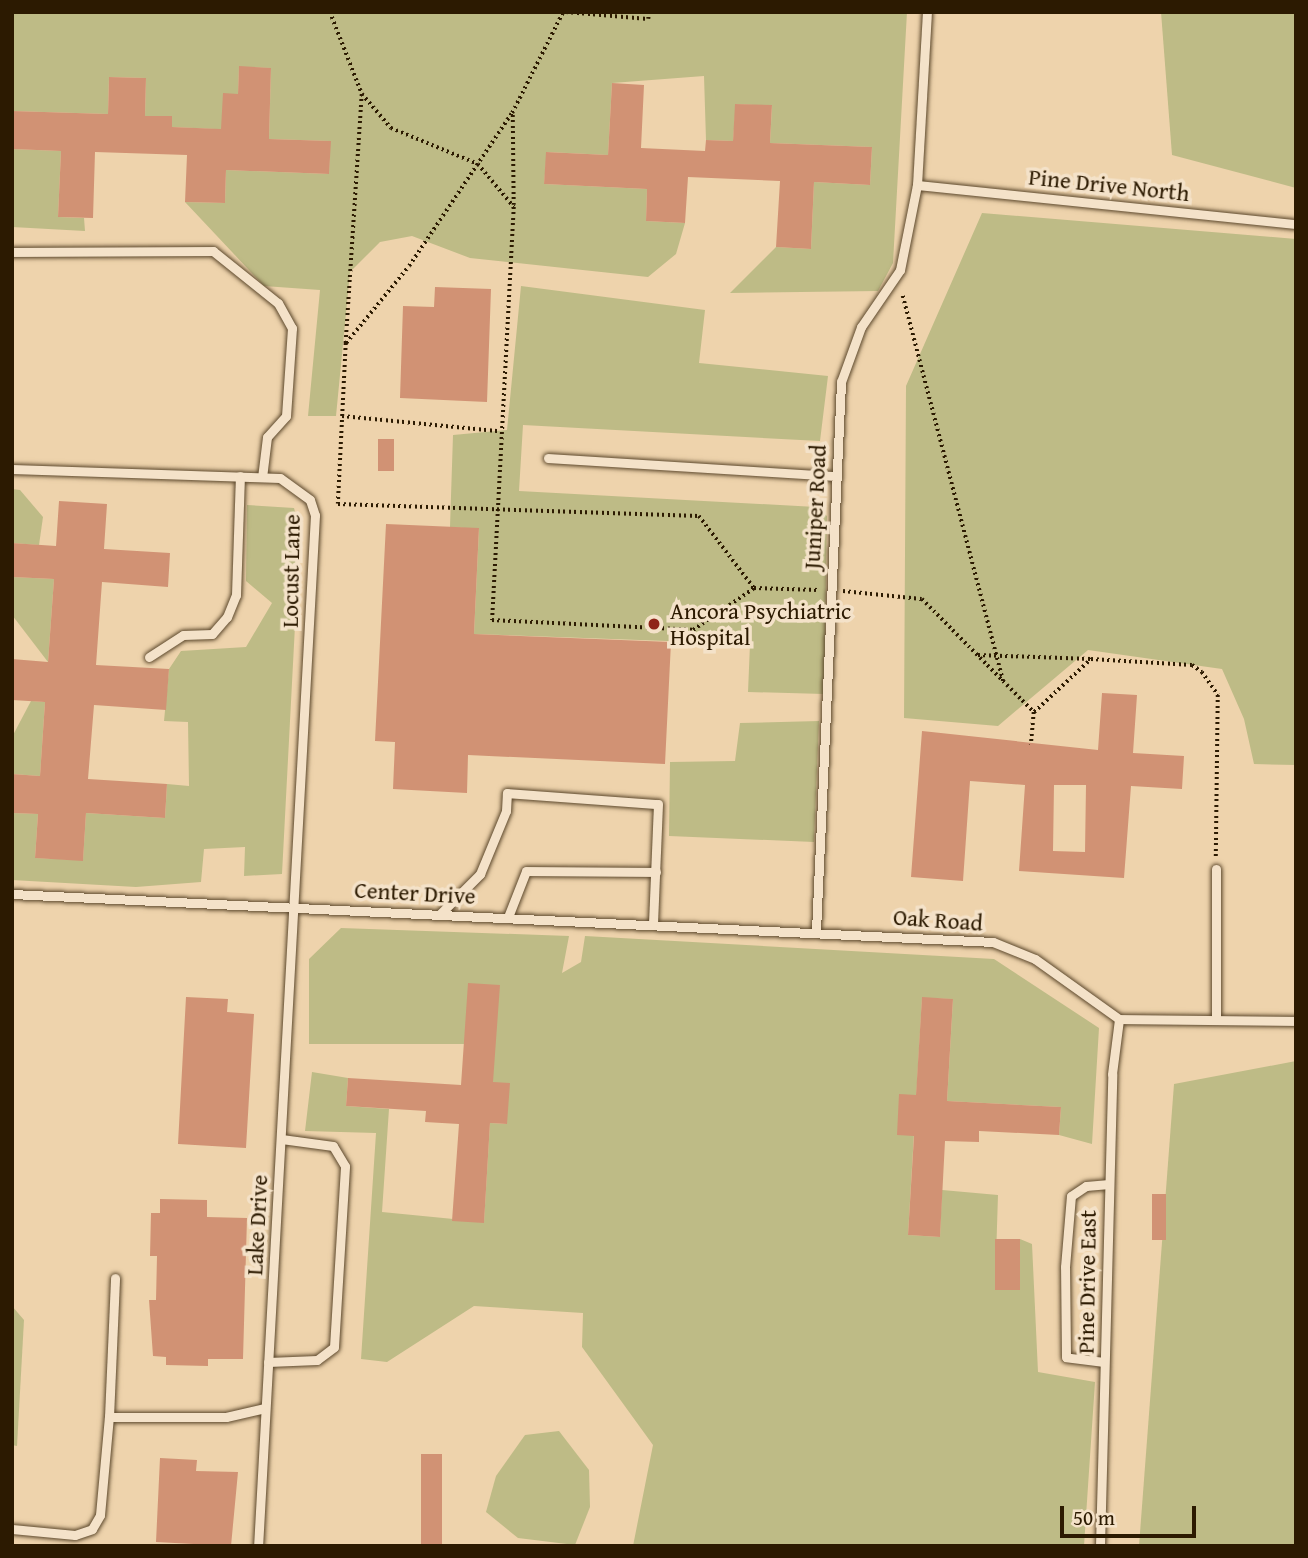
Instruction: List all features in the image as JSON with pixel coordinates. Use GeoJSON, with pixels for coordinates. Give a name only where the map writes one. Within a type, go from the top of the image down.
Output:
{"type":"FeatureCollection","features":[{"type":"Feature","properties":{"kind":"lane","name":"Juniper Road"},"geometry":{"type":"LineString","coordinates":[[816,931],[841,382],[861,327],[900,271],[918,185],[927,12]]}},
{"type":"Feature","properties":{"kind":"lane","name":"Pine Drive North"},"geometry":{"type":"LineString","coordinates":[[918,185],[1296,223]]}},
{"type":"Feature","properties":{"kind":"lane"},"geometry":{"type":"LineString","coordinates":[[12,252],[213,251],[278,303],[292,328],[286,416],[267,437],[262,476]]}},
{"type":"Feature","properties":{"kind":"lane"},"geometry":{"type":"LineString","coordinates":[[548,458],[835,476]]}},
{"type":"Feature","properties":{"kind":"lane","name":"Locust Lane"},"geometry":{"type":"LineString","coordinates":[[12,469],[262,476],[297,487],[315,515],[295,907]]}},
{"type":"Feature","properties":{"kind":"lane"},"geometry":{"type":"LineString","coordinates":[[149,657],[183,635],[212,634],[227,617],[236,595],[240,475]]}},
{"type":"Feature","properties":{"kind":"lane"},"geometry":{"type":"LineString","coordinates":[[440,914],[480,874],[506,811],[507,793],[658,804],[653,924]]}},
{"type":"Feature","properties":{"kind":"lane"},"geometry":{"type":"LineString","coordinates":[[1216,869],[1216,1020]]}},
{"type":"Feature","properties":{"kind":"lane"},"geometry":{"type":"LineString","coordinates":[[508,917],[526,871],[656,872]]}},
{"type":"Feature","properties":{"kind":"lane","name":"Center Drive"},"geometry":{"type":"LineString","coordinates":[[12,894],[816,931]]}},
{"type":"Feature","properties":{"kind":"lane","name":"Lake Drive"},"geometry":{"type":"LineString","coordinates":[[258,1546],[295,907]]}},
{"type":"Feature","properties":{"kind":"lane","name":"Oak Road"},"geometry":{"type":"LineString","coordinates":[[816,931],[993,942],[1035,959],[1119,1019]]}},
{"type":"Feature","properties":{"kind":"lane"},"geometry":{"type":"LineString","coordinates":[[1119,1019],[1296,1021]]}},
{"type":"Feature","properties":{"kind":"lane","name":"Pine Drive East"},"geometry":{"type":"LineString","coordinates":[[1100,1546],[1112,1074],[1119,1019]]}},
{"type":"Feature","properties":{"kind":"lane"},"geometry":{"type":"LineString","coordinates":[[268,1362],[317,1360],[334,1347],[345,1166],[333,1146],[281,1139]]}},
{"type":"Feature","properties":{"kind":"lane"},"geometry":{"type":"LineString","coordinates":[[1104,1362],[1066,1357],[1065,1268],[1071,1196],[1086,1186],[1109,1184]]}},
{"type":"Feature","properties":{"kind":"lane"},"geometry":{"type":"LineString","coordinates":[[12,1529],[75,1535],[92,1529],[100,1515],[109,1417],[115,1278]]}},
{"type":"Feature","properties":{"kind":"lane"},"geometry":{"type":"LineString","coordinates":[[109,1417],[226,1417],[265,1408]]}},
{"type":"Feature","properties":{"kind":"path"},"geometry":{"type":"LineString","coordinates":[[330,12],[362,94],[391,128],[478,164],[514,207]]}},
{"type":"Feature","properties":{"kind":"path"},"geometry":{"type":"LineString","coordinates":[[346,343],[409,266],[513,113],[565,12],[648,19],[649,12]]}},
{"type":"Feature","properties":{"kind":"path"},"geometry":{"type":"LineString","coordinates":[[362,94],[338,504],[699,516],[754,588]]}},
{"type":"Feature","properties":{"kind":"path"},"geometry":{"type":"LineString","coordinates":[[513,113],[514,207],[494,509],[492,620],[693,630],[754,588],[831,590],[922,599],[1034,712]]}},
{"type":"Feature","properties":{"kind":"path"},"geometry":{"type":"LineString","coordinates":[[903,296],[1004,684]]}},
{"type":"Feature","properties":{"kind":"path"},"geometry":{"type":"LineString","coordinates":[[342,416],[499,431]]}},
{"type":"Feature","properties":{"kind":"path"},"geometry":{"type":"LineString","coordinates":[[976,655],[1192,664],[1212,680],[1218,712],[1216,869]]}},
{"type":"Feature","properties":{"kind":"path"},"geometry":{"type":"LineString","coordinates":[[1031,745],[1034,712],[1091,659]]}},
{"type":"Feature","properties":{"kind":"shaded area"},"geometry":{"type":"Polygon","coordinates":[[[12,12],[907,12],[893,263],[878,291],[730,293],[776,247],[811,249],[814,182],[870,185],[872,147],[770,143],[772,106],[736,104],[733,141],[706,140],[704,76],[612,83],[608,155],[547,152],[544,184],[647,189],[646,221],[685,223],[676,254],[648,277],[470,258],[412,236],[380,242],[350,272],[336,416],[308,416],[320,290],[264,286],[185,202],[225,203],[226,170],[329,174],[330,141],[269,139],[271,68],[239,67],[237,130],[172,127],[172,117],[145,116],[146,78],[109,77],[108,114],[12,111],[12,12]]]}},
{"type":"Feature","properties":{"kind":"shaded area"},"geometry":{"type":"Polygon","coordinates":[[[1161,12],[1296,12],[1296,188],[1172,155],[1161,12]]]}},
{"type":"Feature","properties":{"kind":"shaded area"},"geometry":{"type":"Polygon","coordinates":[[[12,149],[61,151],[58,217],[84,218],[85,231],[12,227],[12,149]]]}},
{"type":"Feature","properties":{"kind":"shaded area"},"geometry":{"type":"Polygon","coordinates":[[[982,213],[1296,239],[1296,765],[1254,764],[1244,719],[1222,669],[1088,650],[998,726],[904,718],[906,386],[982,213]]]}},
{"type":"Feature","properties":{"kind":"shaded area"},"geometry":{"type":"Polygon","coordinates":[[[521,286],[705,310],[699,363],[828,376],[820,441],[523,425],[519,491],[816,507],[827,516],[824,694],[748,692],[750,644],[474,634],[479,529],[450,527],[453,435],[507,430],[521,286]]]}},
{"type":"Feature","properties":{"kind":"shaded area"},"geometry":{"type":"Polygon","coordinates":[[[12,489],[20,490],[43,517],[39,545],[12,543],[12,489]]]}},
{"type":"Feature","properties":{"kind":"shaded area"},"geometry":{"type":"Polygon","coordinates":[[[247,505],[294,508],[300,530],[282,874],[244,876],[245,847],[204,849],[201,882],[136,887],[12,880],[12,813],[38,814],[35,858],[83,860],[86,813],[165,818],[167,784],[189,786],[188,722],[164,721],[169,669],[181,651],[246,647],[272,603],[246,581],[247,505]]]}},
{"type":"Feature","properties":{"kind":"shaded area"},"geometry":{"type":"Polygon","coordinates":[[[12,577],[54,579],[48,662],[12,615],[12,577]]]}},
{"type":"Feature","properties":{"kind":"shaded area"},"geometry":{"type":"Polygon","coordinates":[[[31,701],[45,702],[40,776],[12,774],[12,737],[31,701]]]}},
{"type":"Feature","properties":{"kind":"shaded area"},"geometry":{"type":"Polygon","coordinates":[[[819,721],[814,842],[669,836],[670,762],[735,761],[740,723],[819,721]]]}},
{"type":"Feature","properties":{"kind":"shaded area"},"geometry":{"type":"Polygon","coordinates":[[[341,928],[569,936],[562,973],[581,962],[585,936],[994,959],[1099,1028],[1092,1144],[1059,1135],[1061,1107],[947,1101],[953,999],[922,998],[908,1235],[940,1237],[942,1190],[998,1195],[995,1290],[1019,1290],[1020,1239],[1032,1244],[1038,1372],[1095,1382],[1084,1546],[633,1546],[653,1445],[582,1347],[583,1313],[474,1306],[387,1362],[361,1359],[376,1133],[305,1131],[312,1072],[348,1078],[346,1106],[389,1109],[382,1212],[484,1222],[490,1123],[507,1124],[493,1082],[464,1044],[309,1044],[309,959],[341,928]]]}},
{"type":"Feature","properties":{"kind":"shaded area"},"geometry":{"type":"Polygon","coordinates":[[[1296,1061],[1296,1546],[1139,1546],[1174,1084],[1296,1061]]]}},
{"type":"Feature","properties":{"kind":"shaded area"},"geometry":{"type":"Polygon","coordinates":[[[12,1306],[24,1320],[17,1446],[12,1445],[12,1306]]]}},
{"type":"Feature","properties":{"kind":"shaded area"},"geometry":{"type":"Polygon","coordinates":[[[559,1431],[589,1470],[590,1507],[575,1545],[518,1538],[486,1512],[496,1476],[525,1435],[559,1431]]]}},
{"type":"Feature","properties":{"kind":"building"},"geometry":{"type":"Polygon","coordinates":[[[239,66],[271,68],[269,139],[331,141],[329,174],[226,170],[225,203],[185,202],[187,155],[95,152],[93,218],[58,217],[61,151],[12,149],[12,111],[108,114],[109,77],[146,78],[145,116],[172,116],[172,127],[221,129],[223,93],[238,94],[239,66]]]}},
{"type":"Feature","properties":{"kind":"building"},"geometry":{"type":"Polygon","coordinates":[[[612,83],[644,85],[641,148],[705,151],[706,140],[733,141],[735,104],[772,105],[770,143],[872,147],[870,185],[814,182],[811,249],[776,247],[780,181],[688,177],[685,223],[646,221],[647,189],[544,184],[546,152],[608,155],[612,83]]]}},
{"type":"Feature","properties":{"kind":"building"},"geometry":{"type":"Polygon","coordinates":[[[435,287],[491,289],[487,402],[400,398],[403,306],[434,307],[435,287]]]}},
{"type":"Feature","properties":{"kind":"building"},"geometry":{"type":"Polygon","coordinates":[[[378,439],[394,439],[394,471],[378,471],[378,439]]]}},
{"type":"Feature","properties":{"kind":"building"},"geometry":{"type":"Polygon","coordinates":[[[59,501],[107,504],[104,549],[170,553],[168,587],[102,582],[96,665],[169,669],[166,710],[94,705],[88,779],[167,784],[165,818],[86,813],[83,861],[35,858],[38,814],[12,813],[12,774],[40,776],[45,702],[12,700],[12,659],[48,662],[54,579],[12,577],[12,543],[56,546],[59,501]]]}},
{"type":"Feature","properties":{"kind":"building"},"geometry":{"type":"Polygon","coordinates":[[[386,524],[479,528],[474,634],[671,642],[665,764],[468,755],[467,793],[393,789],[395,742],[375,741],[386,524]]]}},
{"type":"Feature","properties":{"kind":"building"},"geometry":{"type":"Polygon","coordinates":[[[1102,693],[1137,695],[1133,753],[1184,756],[1182,789],[1131,786],[1124,878],[1019,871],[1025,785],[970,781],[963,881],[911,877],[922,731],[1098,750],[1102,693]],[[1054,785],[1053,851],[1085,852],[1086,785],[1054,785]]]}},
{"type":"Feature","properties":{"kind":"building"},"geometry":{"type":"Polygon","coordinates":[[[468,983],[500,985],[493,1082],[510,1083],[507,1124],[490,1123],[484,1223],[452,1221],[459,1124],[425,1122],[426,1111],[346,1106],[348,1078],[461,1085],[468,983]]]}},
{"type":"Feature","properties":{"kind":"building"},"geometry":{"type":"Polygon","coordinates":[[[186,997],[228,999],[227,1012],[254,1014],[246,1148],[178,1144],[186,997]]]}},
{"type":"Feature","properties":{"kind":"building"},"geometry":{"type":"Polygon","coordinates":[[[922,997],[953,999],[947,1101],[1061,1107],[1059,1135],[979,1131],[979,1142],[945,1141],[940,1237],[908,1235],[914,1136],[897,1135],[899,1094],[916,1095],[922,997]]]}},
{"type":"Feature","properties":{"kind":"building"},"geometry":{"type":"Polygon","coordinates":[[[1152,1194],[1166,1194],[1166,1240],[1152,1240],[1152,1194]]]}},
{"type":"Feature","properties":{"kind":"building"},"geometry":{"type":"Polygon","coordinates":[[[160,1199],[207,1200],[207,1217],[247,1218],[243,1359],[208,1359],[208,1366],[166,1365],[166,1357],[153,1356],[149,1300],[156,1300],[157,1256],[150,1256],[151,1213],[160,1213],[160,1199]]]}},
{"type":"Feature","properties":{"kind":"building"},"geometry":{"type":"Polygon","coordinates":[[[995,1239],[1020,1239],[1020,1290],[995,1290],[995,1239]]]}},
{"type":"Feature","properties":{"kind":"building"},"geometry":{"type":"Polygon","coordinates":[[[421,1454],[442,1454],[442,1546],[421,1546],[421,1454]]]}},
{"type":"Feature","properties":{"kind":"building"},"geometry":{"type":"Polygon","coordinates":[[[160,1458],[197,1460],[196,1471],[238,1472],[231,1546],[156,1542],[160,1458]]]}},
{"type":"Feature","properties":{"kind":"place","name":"Ancora Psychiatric Hospital"},"geometry":{"type":"Point","coordinates":[654,624]}}]}
